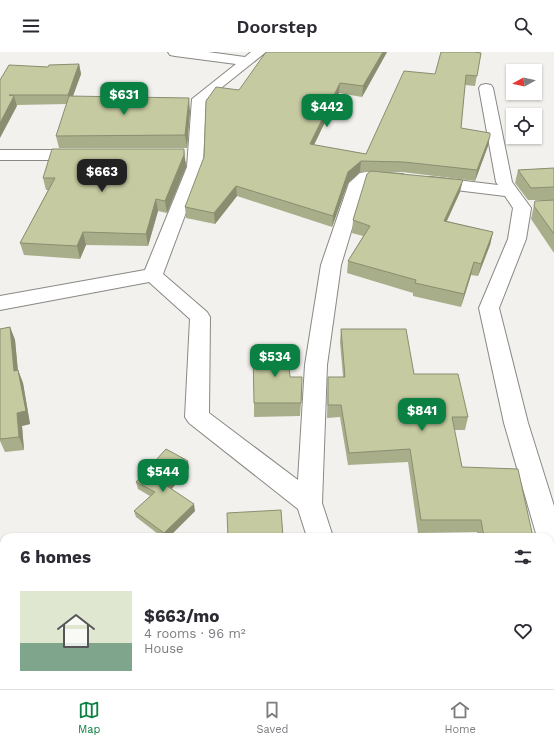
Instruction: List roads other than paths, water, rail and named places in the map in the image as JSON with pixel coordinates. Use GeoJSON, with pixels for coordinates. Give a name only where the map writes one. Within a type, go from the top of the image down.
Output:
{"type":"FeatureCollection","features":[{"type":"Feature","properties":{"kind":"street"},"geometry":{"type":"LineString","coordinates":[[175,52],[254,57]]}},
{"type":"Feature","properties":{"kind":"street"},"geometry":{"type":"LineString","coordinates":[[153,275],[195,167],[188,154],[199,100],[254,57]]}},
{"type":"Feature","properties":{"kind":"street"},"geometry":{"type":"LineString","coordinates":[[486,88],[504,182],[510,192],[530,208],[489,308],[516,423],[549,533]]}},
{"type":"Feature","properties":{"kind":"street"},"geometry":{"type":"LineString","coordinates":[[0,156],[94,155]]}},
{"type":"Feature","properties":{"kind":"street"},"geometry":{"type":"LineString","coordinates":[[319,533],[309,504],[316,365],[331,265],[357,183],[366,177],[402,179],[510,192]]}},
{"type":"Feature","properties":{"kind":"street"},"geometry":{"type":"LineString","coordinates":[[0,302],[153,275]]}},
{"type":"Feature","properties":{"kind":"street"},"geometry":{"type":"LineString","coordinates":[[153,275],[200,317],[197,417],[309,504]]}}]}
